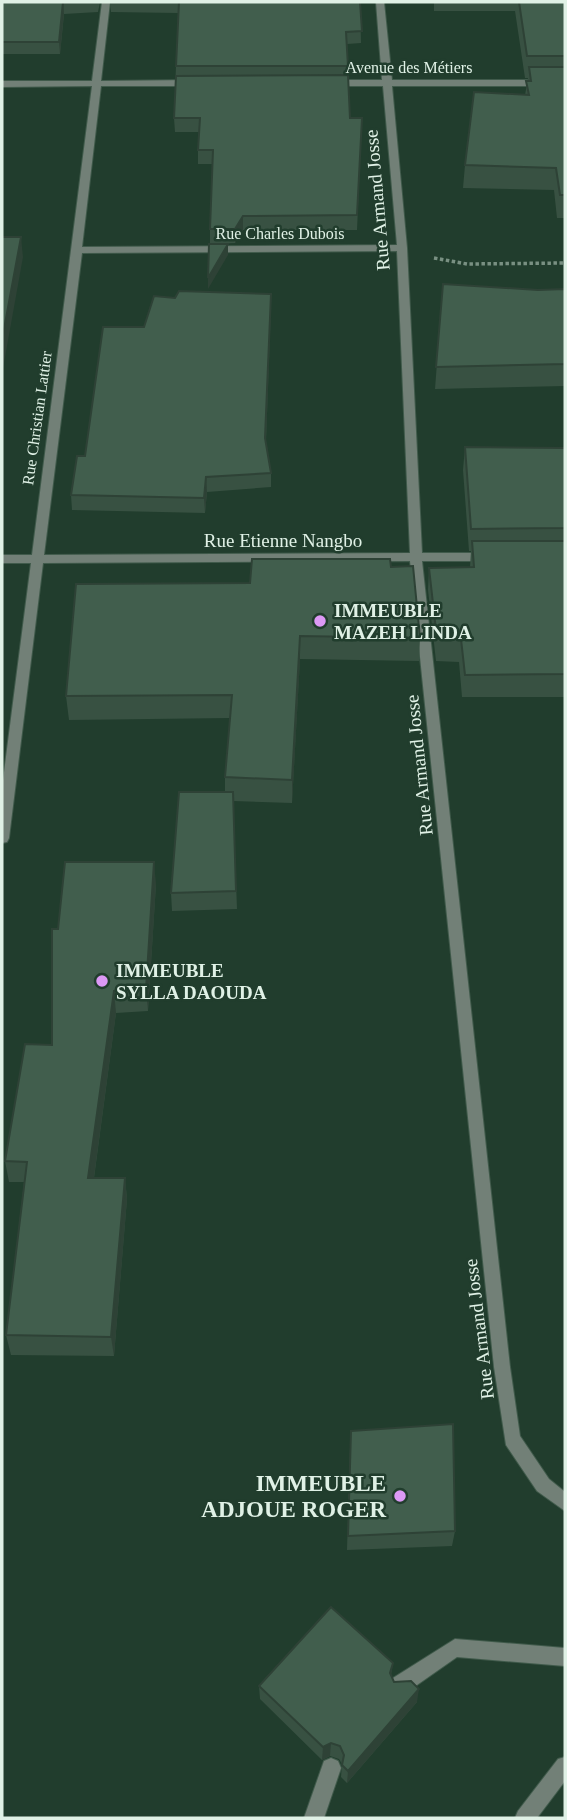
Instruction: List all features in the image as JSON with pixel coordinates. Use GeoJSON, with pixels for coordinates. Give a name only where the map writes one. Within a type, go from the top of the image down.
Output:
{"type":"FeatureCollection","features":[{"type":"Feature","properties":{"kind":"street","name":"Rue Christian Lattier"},"geometry":{"type":"LineString","coordinates":[[2,838],[106,2]]}},
{"type":"Feature","properties":{"kind":"street","name":"Rue Armand Josse"},"geometry":{"type":"LineString","coordinates":[[380,2],[402,248],[416,557],[512,1439],[543,1485],[565,1503]]}},
{"type":"Feature","properties":{"kind":"street"},"geometry":{"type":"LineString","coordinates":[[2,84],[207,83]]}},
{"type":"Feature","properties":{"kind":"street","name":"Avenue des Métiers"},"geometry":{"type":"LineString","coordinates":[[317,83],[565,83]]}},
{"type":"Feature","properties":{"kind":"street","name":"Rue Charles Dubois"},"geometry":{"type":"LineString","coordinates":[[77,250],[402,248]]}},
{"type":"Feature","properties":{"kind":"street","name":"Rue Etienne Nangbo"},"geometry":{"type":"LineString","coordinates":[[2,559],[498,557]]}},
{"type":"Feature","properties":{"kind":"street"},"geometry":{"type":"LineString","coordinates":[[400,1685],[455,1648],[565,1657]]}},
{"type":"Feature","properties":{"kind":"street"},"geometry":{"type":"LineString","coordinates":[[525,1818],[565,1766]]}},
{"type":"Feature","properties":{"kind":"street"},"geometry":{"type":"LineString","coordinates":[[314,1818],[331,1768]]}},
{"type":"Feature","properties":{"kind":"path"},"geometry":{"type":"LineString","coordinates":[[402,248],[443,262],[565,263]]}},
{"type":"Feature","properties":{"kind":"building"},"geometry":{"type":"Polygon","coordinates":[[[2,2],[63,2],[59,42],[2,42],[2,2]]]}},
{"type":"Feature","properties":{"kind":"building"},"geometry":{"type":"Polygon","coordinates":[[[179,2],[360,2],[362,31],[346,32],[348,66],[176,66],[179,2]]]}},
{"type":"Feature","properties":{"kind":"building"},"geometry":{"type":"Polygon","coordinates":[[[519,2],[565,2],[565,56],[527,56],[519,2]]]}},
{"type":"Feature","properties":{"kind":"building"},"geometry":{"type":"Polygon","coordinates":[[[529,67],[565,67],[565,195],[560,195],[556,168],[465,165],[474,92],[529,95],[526,81],[531,81],[529,67]]]}},
{"type":"Feature","properties":{"kind":"building"},"geometry":{"type":"Polygon","coordinates":[[[348,75],[350,118],[362,118],[357,215],[243,216],[235,229],[210,229],[213,150],[198,150],[200,118],[174,118],[176,76],[348,75]]]}},
{"type":"Feature","properties":{"kind":"building"},"geometry":{"type":"Polygon","coordinates":[[[2,237],[21,237],[2,340],[2,237]]]}},
{"type":"Feature","properties":{"kind":"building"},"geometry":{"type":"Polygon","coordinates":[[[209,244],[228,244],[208,278],[209,244]]]}},
{"type":"Feature","properties":{"kind":"building"},"geometry":{"type":"Polygon","coordinates":[[[443,284],[538,290],[565,289],[565,364],[436,367],[443,284]]]}},
{"type":"Feature","properties":{"kind":"building"},"geometry":{"type":"Polygon","coordinates":[[[179,291],[271,294],[265,438],[271,473],[206,477],[204,498],[71,495],[77,456],[85,456],[103,327],[144,327],[154,296],[175,298],[179,291]]]}},
{"type":"Feature","properties":{"kind":"building"},"geometry":{"type":"Polygon","coordinates":[[[465,447],[565,448],[565,528],[471,529],[465,447]]]}},
{"type":"Feature","properties":{"kind":"building"},"geometry":{"type":"Polygon","coordinates":[[[472,541],[565,541],[565,674],[465,675],[461,639],[437,639],[429,568],[474,567],[472,541]]]}},
{"type":"Feature","properties":{"kind":"building"},"geometry":{"type":"Polygon","coordinates":[[[252,559],[390,559],[391,567],[413,566],[420,638],[300,636],[292,780],[225,777],[232,695],[66,696],[76,584],[250,583],[252,559]]]}},
{"type":"Feature","properties":{"kind":"building"},"geometry":{"type":"Polygon","coordinates":[[[179,792],[233,792],[236,891],[171,893],[179,792]]]}},
{"type":"Feature","properties":{"kind":"building"},"geometry":{"type":"Polygon","coordinates":[[[65,862],[154,862],[146,989],[114,991],[88,1178],[125,1178],[111,1337],[6,1335],[27,1162],[5,1161],[25,1044],[52,1045],[52,929],[58,929],[65,862]]]}},
{"type":"Feature","properties":{"kind":"building","name":"IMMEUBLE ADJOUE ROGER"},"geometry":{"type":"Polygon","coordinates":[[[453,1424],[455,1531],[348,1536],[351,1431],[453,1424]]]}},
{"type":"Feature","properties":{"kind":"building"},"geometry":{"type":"Polygon","coordinates":[[[331,1607],[393,1663],[390,1673],[394,1682],[411,1681],[419,1689],[348,1771],[342,1765],[344,1755],[340,1746],[331,1743],[323,1747],[259,1686],[331,1607]]]}},
{"type":"Feature","properties":{"kind":"place","name":"IMMEUBLE MAZEH LINDA"},"geometry":{"type":"Point","coordinates":[320,621]}},
{"type":"Feature","properties":{"kind":"place","name":"IMMEUBLE SYLLA DAOUDA"},"geometry":{"type":"Point","coordinates":[102,981]}},
{"type":"Feature","properties":{"kind":"place","name":"IMMEUBLE ADJOUE ROGER"},"geometry":{"type":"Point","coordinates":[400,1496]}}]}
